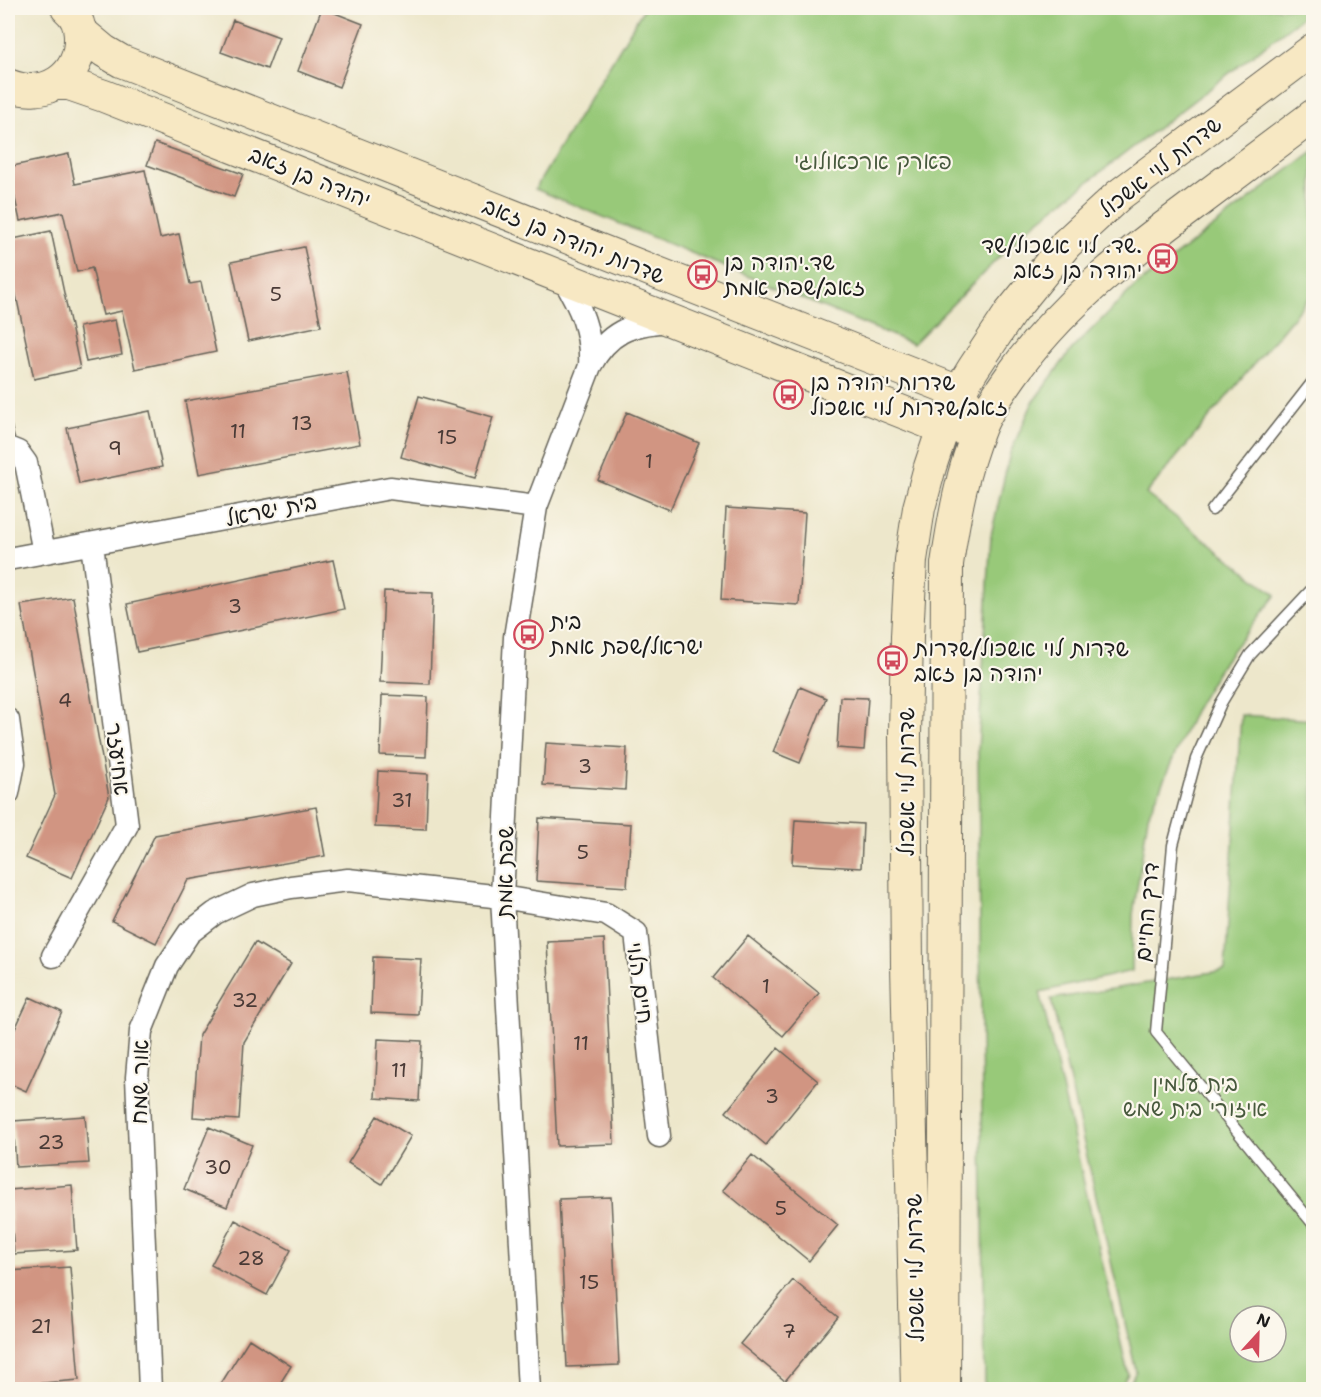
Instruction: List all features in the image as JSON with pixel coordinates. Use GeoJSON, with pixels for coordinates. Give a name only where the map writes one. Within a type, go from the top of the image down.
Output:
{"type":"FeatureCollection","features":[{"type":"Feature","properties":{"kind":"main road"},"geometry":{"type":"LineString","coordinates":[[8,108],[22,98],[64,79],[76,63],[79,53],[76,17]]}},
{"type":"Feature","properties":{"kind":"main road","name":"שדרות יהודה בן זאב"},"geometry":{"type":"LineString","coordinates":[[76,17],[104,51],[121,61],[959,392]]}},
{"type":"Feature","properties":{"kind":"main road","name":"שדרות לוי אשכול"},"geometry":{"type":"LineString","coordinates":[[917,1389],[907,965],[905,734],[906,647],[911,560],[919,508],[943,428],[959,392],[1010,313],[1066,244],[1119,195],[1314,49]]}},
{"type":"Feature","properties":{"kind":"main road","name":"יהודה בן זאב"},"geometry":{"type":"LineString","coordinates":[[8,85],[23,89],[69,84],[104,96],[562,278]]}},
{"type":"Feature","properties":{"kind":"main road","name":"שדרות לוי אשכול"},"geometry":{"type":"LineString","coordinates":[[944,1389],[947,564],[963,476],[981,425],[1025,356],[1049,327],[1090,286],[1314,115]]}},
{"type":"Feature","properties":{"kind":"main road","name":"שדרות יהודה בן זאב"},"geometry":{"type":"LineString","coordinates":[[562,278],[943,428],[981,425]]}},
{"type":"Feature","properties":{"kind":"main road"},"geometry":{"type":"LineString","coordinates":[[959,392],[981,425]]}},
{"type":"Feature","properties":{"kind":"street","name":"שפת אמת"},"geometry":{"type":"LineString","coordinates":[[562,278],[584,317],[588,333],[590,366]]}},
{"type":"Feature","properties":{"kind":"street","name":"שפת אמת"},"geometry":{"type":"LineString","coordinates":[[529,1389],[502,897],[515,637],[536,507],[590,366],[598,351],[611,338],[627,328],[644,323],[671,321]]}},
{"type":"Feature","properties":{"kind":"street"},"geometry":{"type":"LineString","coordinates":[[8,448],[18,452],[26,463],[44,552]]}},
{"type":"Feature","properties":{"kind":"street","name":"בית ישראל"},"geometry":{"type":"LineString","coordinates":[[8,559],[390,488],[536,507]]}},
{"type":"Feature","properties":{"kind":"street","name":"אחיעזר"},"geometry":{"type":"LineString","coordinates":[[52,956],[127,825],[92,543]]}},
{"type":"Feature","properties":{"kind":"street"},"geometry":{"type":"LineString","coordinates":[[8,720],[14,763],[8,793]]}},
{"type":"Feature","properties":{"kind":"street","name":"אור שמח"},"geometry":{"type":"LineString","coordinates":[[150,1389],[137,1077],[141,1031],[167,966],[189,933],[215,913],[253,895],[291,887],[348,880],[502,897]]}},
{"type":"Feature","properties":{"kind":"street","name":"חיים הלוי"},"geometry":{"type":"LineString","coordinates":[[502,897],[606,914],[636,933],[659,1136]]}},
{"type":"Feature","properties":{"kind":"lane"},"geometry":{"type":"LineString","coordinates":[[1212,510],[1314,380]]}},
{"type":"Feature","properties":{"kind":"lane","name":"דרך החיים"},"geometry":{"type":"LineString","coordinates":[[1314,587],[1303,596],[1250,655],[1221,703],[1196,759],[1173,845],[1156,1032],[1314,1225]]}},
{"type":"Feature","properties":{"kind":"green space","name":"פארק ארכאולוגי"},"geometry":{"type":"Polygon","coordinates":[[[644,8],[1314,8],[1028,228],[913,344],[535,189],[644,8]]]}},
{"type":"Feature","properties":{"kind":"green space"},"geometry":{"type":"Polygon","coordinates":[[[1313,151],[1313,293],[1146,494],[1276,595],[1224,661],[1194,711],[1148,816],[1133,915],[1132,971],[1040,992],[1128,1374],[1120,1389],[985,1389],[978,750],[991,535],[1010,453],[1033,402],[1072,349],[1134,287],[1313,151]]]}},
{"type":"Feature","properties":{"kind":"green space","name":"בית עלמין איזורי בית שמש"},"geometry":{"type":"Polygon","coordinates":[[[1241,715],[1313,720],[1313,1389],[1127,1389],[1136,1371],[1051,999],[1225,970],[1241,715]]]}},
{"type":"Feature","properties":{"kind":"building"},"geometry":{"type":"Polygon","coordinates":[[[322,8],[363,24],[339,87],[298,71],[322,8]]]}},
{"type":"Feature","properties":{"kind":"building"},"geometry":{"type":"Polygon","coordinates":[[[233,20],[279,37],[267,69],[221,52],[233,20]]]}},
{"type":"Feature","properties":{"kind":"building"},"geometry":{"type":"Polygon","coordinates":[[[155,143],[243,174],[234,197],[147,165],[155,143]]]}},
{"type":"Feature","properties":{"kind":"building"},"geometry":{"type":"Polygon","coordinates":[[[69,154],[75,184],[145,170],[160,238],[179,234],[190,284],[201,282],[216,352],[135,369],[122,311],[103,315],[92,268],[77,272],[63,212],[20,221],[8,167],[69,154]]]}},
{"type":"Feature","properties":{"kind":"building"},"geometry":{"type":"Polygon","coordinates":[[[51,231],[80,369],[34,379],[8,258],[8,240],[51,231]]]}},
{"type":"Feature","properties":{"kind":"building"},"geometry":{"type":"Polygon","coordinates":[[[304,247],[321,326],[248,341],[231,262],[304,247]]]}},
{"type":"Feature","properties":{"kind":"building"},"geometry":{"type":"Polygon","coordinates":[[[115,320],[122,355],[86,362],[79,327],[115,320]]]}},
{"type":"Feature","properties":{"kind":"building"},"geometry":{"type":"Polygon","coordinates":[[[347,372],[360,444],[199,474],[185,401],[347,372]]]}},
{"type":"Feature","properties":{"kind":"building"},"geometry":{"type":"Polygon","coordinates":[[[419,396],[493,417],[475,478],[401,457],[419,396]]]}},
{"type":"Feature","properties":{"kind":"building"},"geometry":{"type":"Polygon","coordinates":[[[8,411],[14,437],[8,438],[8,411]]]}},
{"type":"Feature","properties":{"kind":"building"},"geometry":{"type":"Polygon","coordinates":[[[150,411],[162,467],[79,484],[67,428],[150,411]]]}},
{"type":"Feature","properties":{"kind":"building"},"geometry":{"type":"Polygon","coordinates":[[[627,412],[699,443],[670,510],[598,480],[627,412]]]}},
{"type":"Feature","properties":{"kind":"building"},"geometry":{"type":"Polygon","coordinates":[[[726,508],[805,513],[799,605],[721,600],[726,508]]]}},
{"type":"Feature","properties":{"kind":"building"},"geometry":{"type":"Polygon","coordinates":[[[333,560],[344,609],[137,652],[127,604],[333,560]]]}},
{"type":"Feature","properties":{"kind":"building"},"geometry":{"type":"Polygon","coordinates":[[[384,591],[433,593],[430,684],[380,682],[384,591]]]}},
{"type":"Feature","properties":{"kind":"building"},"geometry":{"type":"Polygon","coordinates":[[[73,597],[109,797],[72,878],[26,858],[55,795],[21,605],[73,597]]]}},
{"type":"Feature","properties":{"kind":"building"},"geometry":{"type":"Polygon","coordinates":[[[800,687],[826,698],[800,763],[773,752],[800,687]]]}},
{"type":"Feature","properties":{"kind":"building"},"geometry":{"type":"Polygon","coordinates":[[[382,695],[428,697],[426,757],[380,755],[382,695]]]}},
{"type":"Feature","properties":{"kind":"building"},"geometry":{"type":"Polygon","coordinates":[[[840,697],[868,698],[864,750],[837,748],[840,697]]]}},
{"type":"Feature","properties":{"kind":"building"},"geometry":{"type":"Polygon","coordinates":[[[546,743],[627,748],[625,790],[543,785],[546,743]]]}},
{"type":"Feature","properties":{"kind":"building"},"geometry":{"type":"Polygon","coordinates":[[[378,771],[428,774],[426,829],[375,827],[378,771]]]}},
{"type":"Feature","properties":{"kind":"building"},"geometry":{"type":"Polygon","coordinates":[[[316,807],[325,856],[188,880],[156,943],[112,921],[155,835],[316,807]]]}},
{"type":"Feature","properties":{"kind":"building"},"geometry":{"type":"Polygon","coordinates":[[[539,818],[631,824],[627,887],[536,881],[539,818]]]}},
{"type":"Feature","properties":{"kind":"building"},"geometry":{"type":"Polygon","coordinates":[[[795,820],[863,824],[861,868],[792,864],[795,820]]]}},
{"type":"Feature","properties":{"kind":"building"},"geometry":{"type":"Polygon","coordinates":[[[748,936],[819,993],[783,1036],[713,978],[748,936]]]}},
{"type":"Feature","properties":{"kind":"building"},"geometry":{"type":"Polygon","coordinates":[[[604,939],[614,1144],[557,1146],[547,942],[604,939]]]}},
{"type":"Feature","properties":{"kind":"building"},"geometry":{"type":"Polygon","coordinates":[[[255,942],[291,964],[244,1042],[239,1120],[193,1117],[199,1035],[255,942]]]}},
{"type":"Feature","properties":{"kind":"building"},"geometry":{"type":"Polygon","coordinates":[[[373,957],[421,959],[418,1015],[371,1013],[373,957]]]}},
{"type":"Feature","properties":{"kind":"building"},"geometry":{"type":"Polygon","coordinates":[[[30,997],[62,1012],[26,1091],[8,1083],[8,1044],[30,997]]]}},
{"type":"Feature","properties":{"kind":"building"},"geometry":{"type":"Polygon","coordinates":[[[378,1039],[422,1041],[419,1101],[375,1098],[378,1039]]]}},
{"type":"Feature","properties":{"kind":"building"},"geometry":{"type":"Polygon","coordinates":[[[778,1048],[818,1081],[766,1145],[726,1112],[778,1048]]]}},
{"type":"Feature","properties":{"kind":"building"},"geometry":{"type":"Polygon","coordinates":[[[85,1116],[89,1163],[16,1167],[13,1121],[85,1116]]]}},
{"type":"Feature","properties":{"kind":"building"},"geometry":{"type":"Polygon","coordinates":[[[377,1116],[411,1136],[382,1184],[348,1163],[377,1116]]]}},
{"type":"Feature","properties":{"kind":"building"},"geometry":{"type":"Polygon","coordinates":[[[209,1127],[252,1145],[227,1207],[184,1189],[209,1127]]]}},
{"type":"Feature","properties":{"kind":"building"},"geometry":{"type":"Polygon","coordinates":[[[752,1155],[838,1225],[809,1261],[723,1190],[752,1155]]]}},
{"type":"Feature","properties":{"kind":"building"},"geometry":{"type":"Polygon","coordinates":[[[72,1185],[77,1250],[14,1254],[9,1190],[72,1185]]]}},
{"type":"Feature","properties":{"kind":"building"},"geometry":{"type":"Polygon","coordinates":[[[611,1197],[619,1365],[567,1367],[559,1199],[611,1197]]]}},
{"type":"Feature","properties":{"kind":"building"},"geometry":{"type":"Polygon","coordinates":[[[235,1220],[291,1250],[267,1295],[211,1265],[235,1220]]]}},
{"type":"Feature","properties":{"kind":"building"},"geometry":{"type":"Polygon","coordinates":[[[70,1267],[79,1380],[8,1386],[8,1271],[70,1267]]]}},
{"type":"Feature","properties":{"kind":"building"},"geometry":{"type":"Polygon","coordinates":[[[793,1280],[838,1317],[785,1381],[740,1344],[793,1280]]]}},
{"type":"Feature","properties":{"kind":"building"},"geometry":{"type":"Polygon","coordinates":[[[249,1339],[291,1366],[276,1390],[217,1390],[249,1339]]]}},
{"type":"Feature","properties":{"kind":"place","name":"שד. לוי אשכול/שד. יהודה בן זאב"},"geometry":{"type":"Point","coordinates":[1163,258]}},
{"type":"Feature","properties":{"kind":"place","name":"שד.יהודה בן זאב/שפת אמת"},"geometry":{"type":"Point","coordinates":[703,275]}},
{"type":"Feature","properties":{"kind":"place","name":"שדרות יהודה בן זאב/שדרות לוי אשכול"},"geometry":{"type":"Point","coordinates":[789,395]}},
{"type":"Feature","properties":{"kind":"place","name":"בית ישראל/שפת אמת"},"geometry":{"type":"Point","coordinates":[529,634]}},
{"type":"Feature","properties":{"kind":"place","name":"שדרות לוי אשכול/שדרות יהודה בן זאב"},"geometry":{"type":"Point","coordinates":[893,661]}}]}
